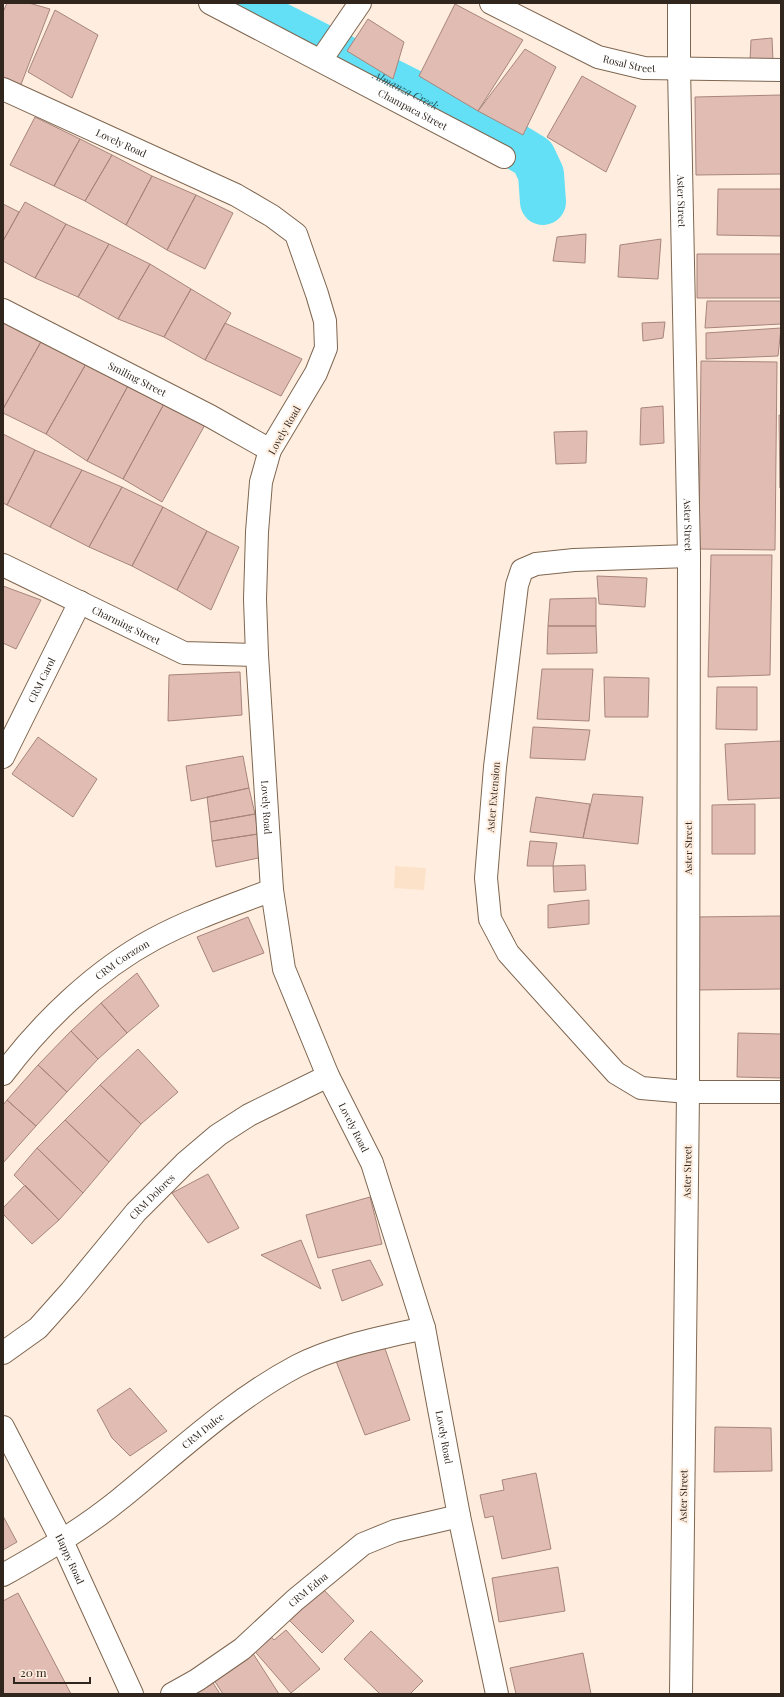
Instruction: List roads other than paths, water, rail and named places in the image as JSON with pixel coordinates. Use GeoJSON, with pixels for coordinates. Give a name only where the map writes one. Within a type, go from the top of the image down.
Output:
{"type":"FeatureCollection","features":[{"type":"Feature","properties":{"kind":"street","name":"Champaca Street"},"geometry":{"type":"LineString","coordinates":[[210,3],[504,157]]}},
{"type":"Feature","properties":{"kind":"street"},"geometry":{"type":"LineString","coordinates":[[321,60],[360,3]]}},
{"type":"Feature","properties":{"kind":"street","name":"Rosal Street"},"geometry":{"type":"LineString","coordinates":[[491,3],[598,57],[644,68],[781,70]]}},
{"type":"Feature","properties":{"kind":"street","name":"Aster Street"},"geometry":{"type":"LineString","coordinates":[[679,3],[689,556],[688,1092],[681,1694]]}},
{"type":"Feature","properties":{"kind":"street","name":"Lovely Road"},"geometry":{"type":"LineString","coordinates":[[3,89],[236,195],[272,216],[296,234],[317,294],[325,321],[326,348],[316,373],[270,450],[261,482],[257,532],[255,599],[257,655],[272,890],[284,969],[328,1076],[372,1163],[424,1328],[459,1516],[497,1694]]}},
{"type":"Feature","properties":{"kind":"street","name":"Smiling Street"},"geometry":{"type":"LineString","coordinates":[[3,310],[210,416],[270,450]]}},
{"type":"Feature","properties":{"kind":"street","name":"Aster Extension"},"geometry":{"type":"LineString","coordinates":[[688,1092],[641,1088],[616,1073],[508,953],[490,919],[486,878],[497,751],[517,585],[522,570],[536,564],[574,560],[689,556]]}},
{"type":"Feature","properties":{"kind":"street","name":"Charming Street"},"geometry":{"type":"LineString","coordinates":[[3,565],[184,653],[257,655]]}},
{"type":"Feature","properties":{"kind":"street","name":"CRM Carol"},"geometry":{"type":"LineString","coordinates":[[3,757],[80,602]]}},
{"type":"Feature","properties":{"kind":"street","name":"CRM Corazon"},"geometry":{"type":"LineString","coordinates":[[3,1074],[14,1059],[70,1000],[110,967],[154,939],[217,911],[272,890]]}},
{"type":"Feature","properties":{"kind":"street","name":"CRM Dolores"},"geometry":{"type":"LineString","coordinates":[[3,1353],[38,1328],[71,1291],[136,1212],[185,1163],[207,1144],[249,1115],[328,1076]]}},
{"type":"Feature","properties":{"kind":"street"},"geometry":{"type":"LineString","coordinates":[[688,1092],[781,1092]]}},
{"type":"Feature","properties":{"kind":"street","name":"CRM Dulce"},"geometry":{"type":"LineString","coordinates":[[3,1575],[62,1541],[118,1500],[196,1436],[253,1392],[298,1366],[344,1347],[424,1328]]}},
{"type":"Feature","properties":{"kind":"street","name":"Happy Road"},"geometry":{"type":"LineString","coordinates":[[3,1427],[62,1541],[132,1694]]}},
{"type":"Feature","properties":{"kind":"street","name":"CRM Edna"},"geometry":{"type":"LineString","coordinates":[[172,1694],[197,1680],[242,1649],[296,1600],[363,1544],[395,1531],[459,1516]]}},
{"type":"Feature","properties":{"kind":"waterway","name":"Almanza Creek"},"geometry":{"type":"LineString","coordinates":[[235,3],[502,138],[533,157],[541,174],[543,202]]}}]}
